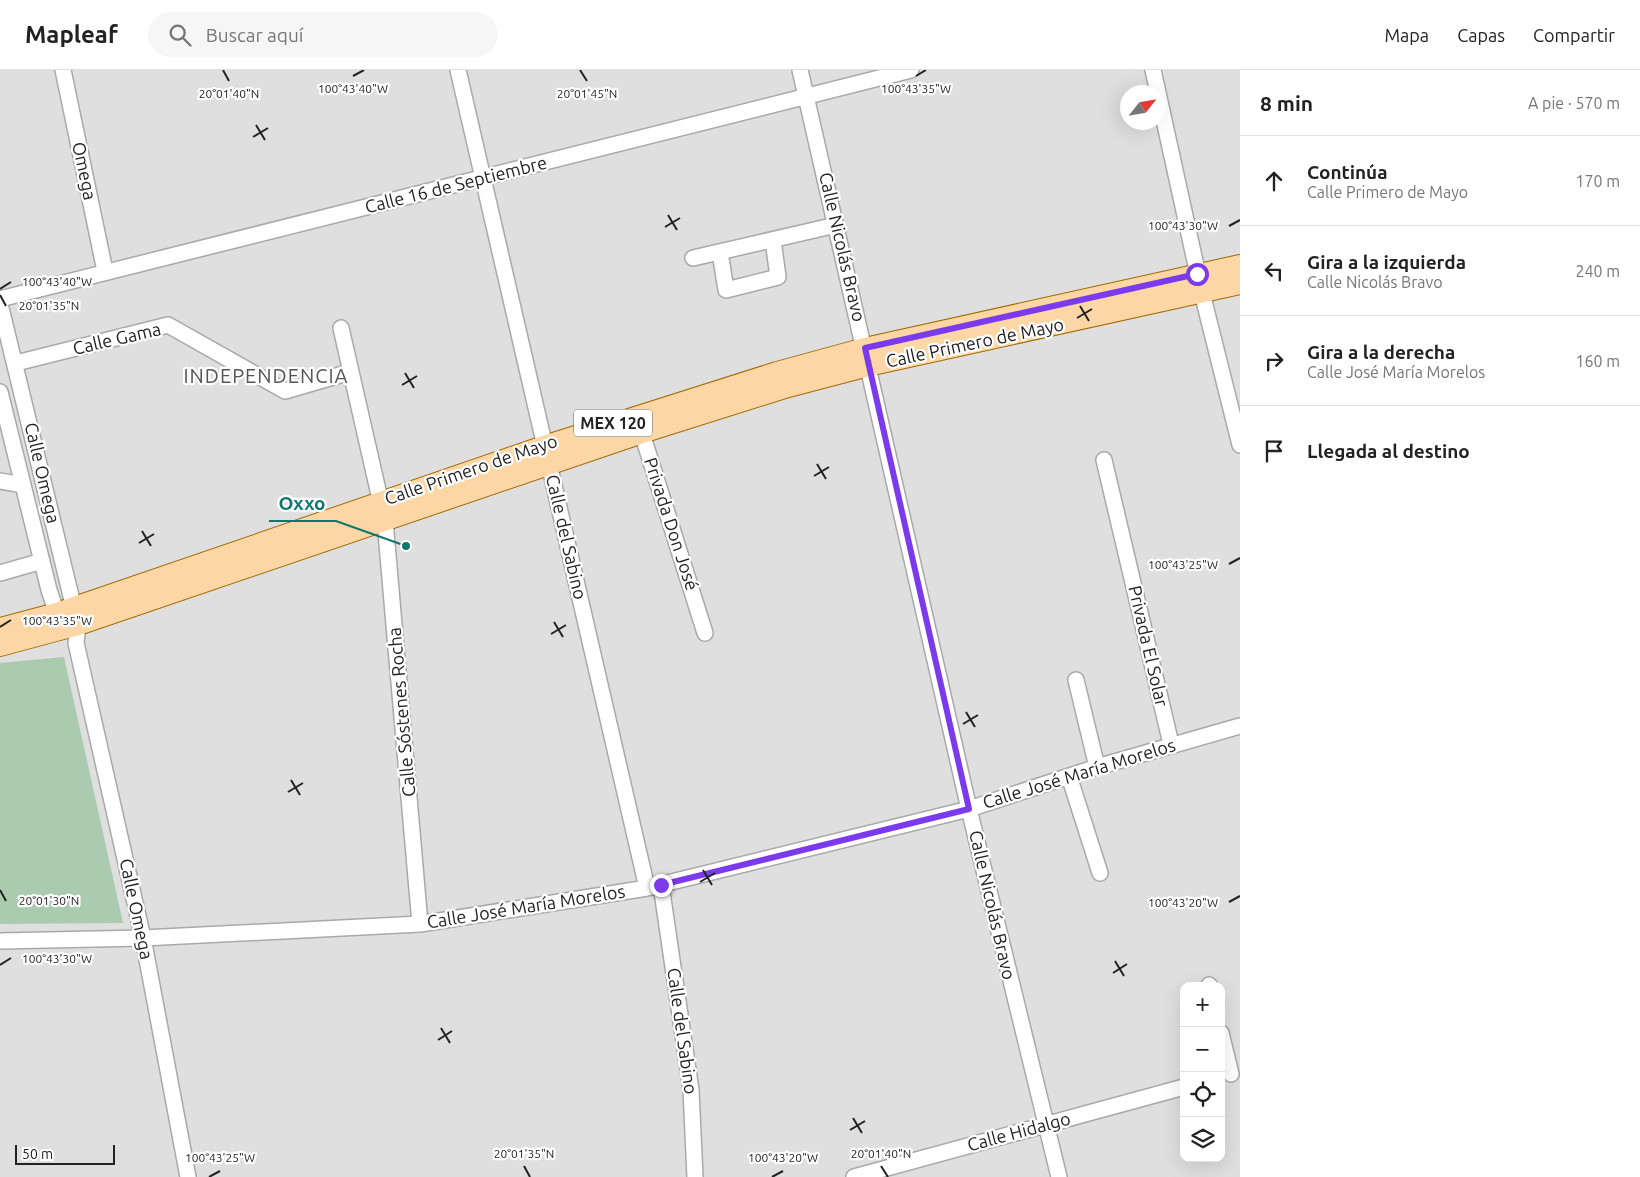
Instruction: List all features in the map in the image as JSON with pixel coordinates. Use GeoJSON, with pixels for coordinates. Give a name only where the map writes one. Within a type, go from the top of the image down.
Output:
{"type":"FeatureCollection","features":[{"type":"Feature","properties":{"kind":"main road","name":"Calle Primero de Mayo"},"geometry":{"type":"LineString","coordinates":[[0,628],[69,623],[380,501],[547,455],[640,424],[777,372],[867,357],[1199,283],[1240,265]]}},
{"type":"Feature","properties":{"kind":"main road","name":"Calle Primero de Mayo"},"geometry":{"type":"LineString","coordinates":[[1199,283],[1240,284]]}},
{"type":"Feature","properties":{"kind":"main road","name":"Calle Primero de Mayo"},"geometry":{"type":"LineString","coordinates":[[0,646],[385,521],[547,455]]}},
{"type":"Feature","properties":{"kind":"street","name":"Omega"},"geometry":{"type":"LineString","coordinates":[[63,70],[105,271]]}},
{"type":"Feature","properties":{"kind":"street","name":"Calle del Sabino"},"geometry":{"type":"LineString","coordinates":[[458,70],[547,455],[654,886],[691,1090],[695,1177]]}},
{"type":"Feature","properties":{"kind":"street","name":"Calle Nicolás Bravo"},"geometry":{"type":"LineString","coordinates":[[800,70],[969,809],[1059,1177]]}},
{"type":"Feature","properties":{"kind":"street","name":"Calle 16 de Septiembre"},"geometry":{"type":"LineString","coordinates":[[0,299],[105,271],[483,179],[911,70]]}},
{"type":"Feature","properties":{"kind":"street"},"geometry":{"type":"LineString","coordinates":[[1153,70],[1199,283],[1238,427],[1240,445]]}},
{"type":"Feature","properties":{"kind":"street"},"geometry":{"type":"LineString","coordinates":[[693,258],[836,225]]}},
{"type":"Feature","properties":{"kind":"street"},"geometry":{"type":"LineString","coordinates":[[720,252],[726,290],[778,277],[773,240]]}},
{"type":"Feature","properties":{"kind":"street","name":"Calle Omega"},"geometry":{"type":"LineString","coordinates":[[0,304],[16,363],[69,623],[143,938],[188,1177]]}},
{"type":"Feature","properties":{"kind":"street","name":"Calle Gama"},"geometry":{"type":"LineString","coordinates":[[16,363],[168,325],[286,390],[350,372]]}},
{"type":"Feature","properties":{"kind":"street","name":"Calle Sóstenes Rocha"},"geometry":{"type":"LineString","coordinates":[[342,328],[350,372],[385,521],[420,924]]}},
{"type":"Feature","properties":{"kind":"street","name":"Calle Omega"},"geometry":{"type":"LineString","coordinates":[[0,392],[42,562],[69,623]]}},
{"type":"Feature","properties":{"kind":"street","name":"Privada Don José"},"geometry":{"type":"LineString","coordinates":[[640,424],[705,633]]}},
{"type":"Feature","properties":{"kind":"street","name":"Privada El Solar"},"geometry":{"type":"LineString","coordinates":[[1104,460],[1171,744]]}},
{"type":"Feature","properties":{"kind":"street"},"geometry":{"type":"LineString","coordinates":[[0,481],[23,485]]}},
{"type":"Feature","properties":{"kind":"street"},"geometry":{"type":"LineString","coordinates":[[0,573],[42,562]]}},
{"type":"Feature","properties":{"kind":"street"},"geometry":{"type":"LineString","coordinates":[[1076,680],[1097,767]]}},
{"type":"Feature","properties":{"kind":"street","name":"Calle José María Morelos"},"geometry":{"type":"LineString","coordinates":[[0,940],[143,938],[420,924],[654,886],[969,809],[1171,744],[1240,726]]}},
{"type":"Feature","properties":{"kind":"street"},"geometry":{"type":"LineString","coordinates":[[1069,776],[1100,873]]}},
{"type":"Feature","properties":{"kind":"street"},"geometry":{"type":"LineString","coordinates":[[1225,1049],[1231,1074]]}},
{"type":"Feature","properties":{"kind":"street","name":"Calle Hidalgo"},"geometry":{"type":"LineString","coordinates":[[854,1177],[1180,1088]]}},
{"type":"Feature","properties":{"kind":"shaded area"},"geometry":{"type":"Polygon","coordinates":[[[0,70],[1240,70],[1240,1177],[0,1177],[0,70]]]}},
{"type":"Feature","properties":{"kind":"green space"},"geometry":{"type":"Polygon","coordinates":[[[64,657],[123,923],[0,924],[0,663],[64,657]]]}},
{"type":"Feature","properties":{"kind":"place","name":"Oxxo"},"geometry":{"type":"Point","coordinates":[406,546]}},
{"type":"Feature","properties":{"kind":"district","name":"INDEPENDENCIA"},"geometry":{"type":"Point","coordinates":[266,376]}},
{"type":"Feature","properties":{"kind":"route"},"geometry":{"type":"LineString","coordinates":[[661,885],[969,809],[865,348],[1197,274]]}}]}
